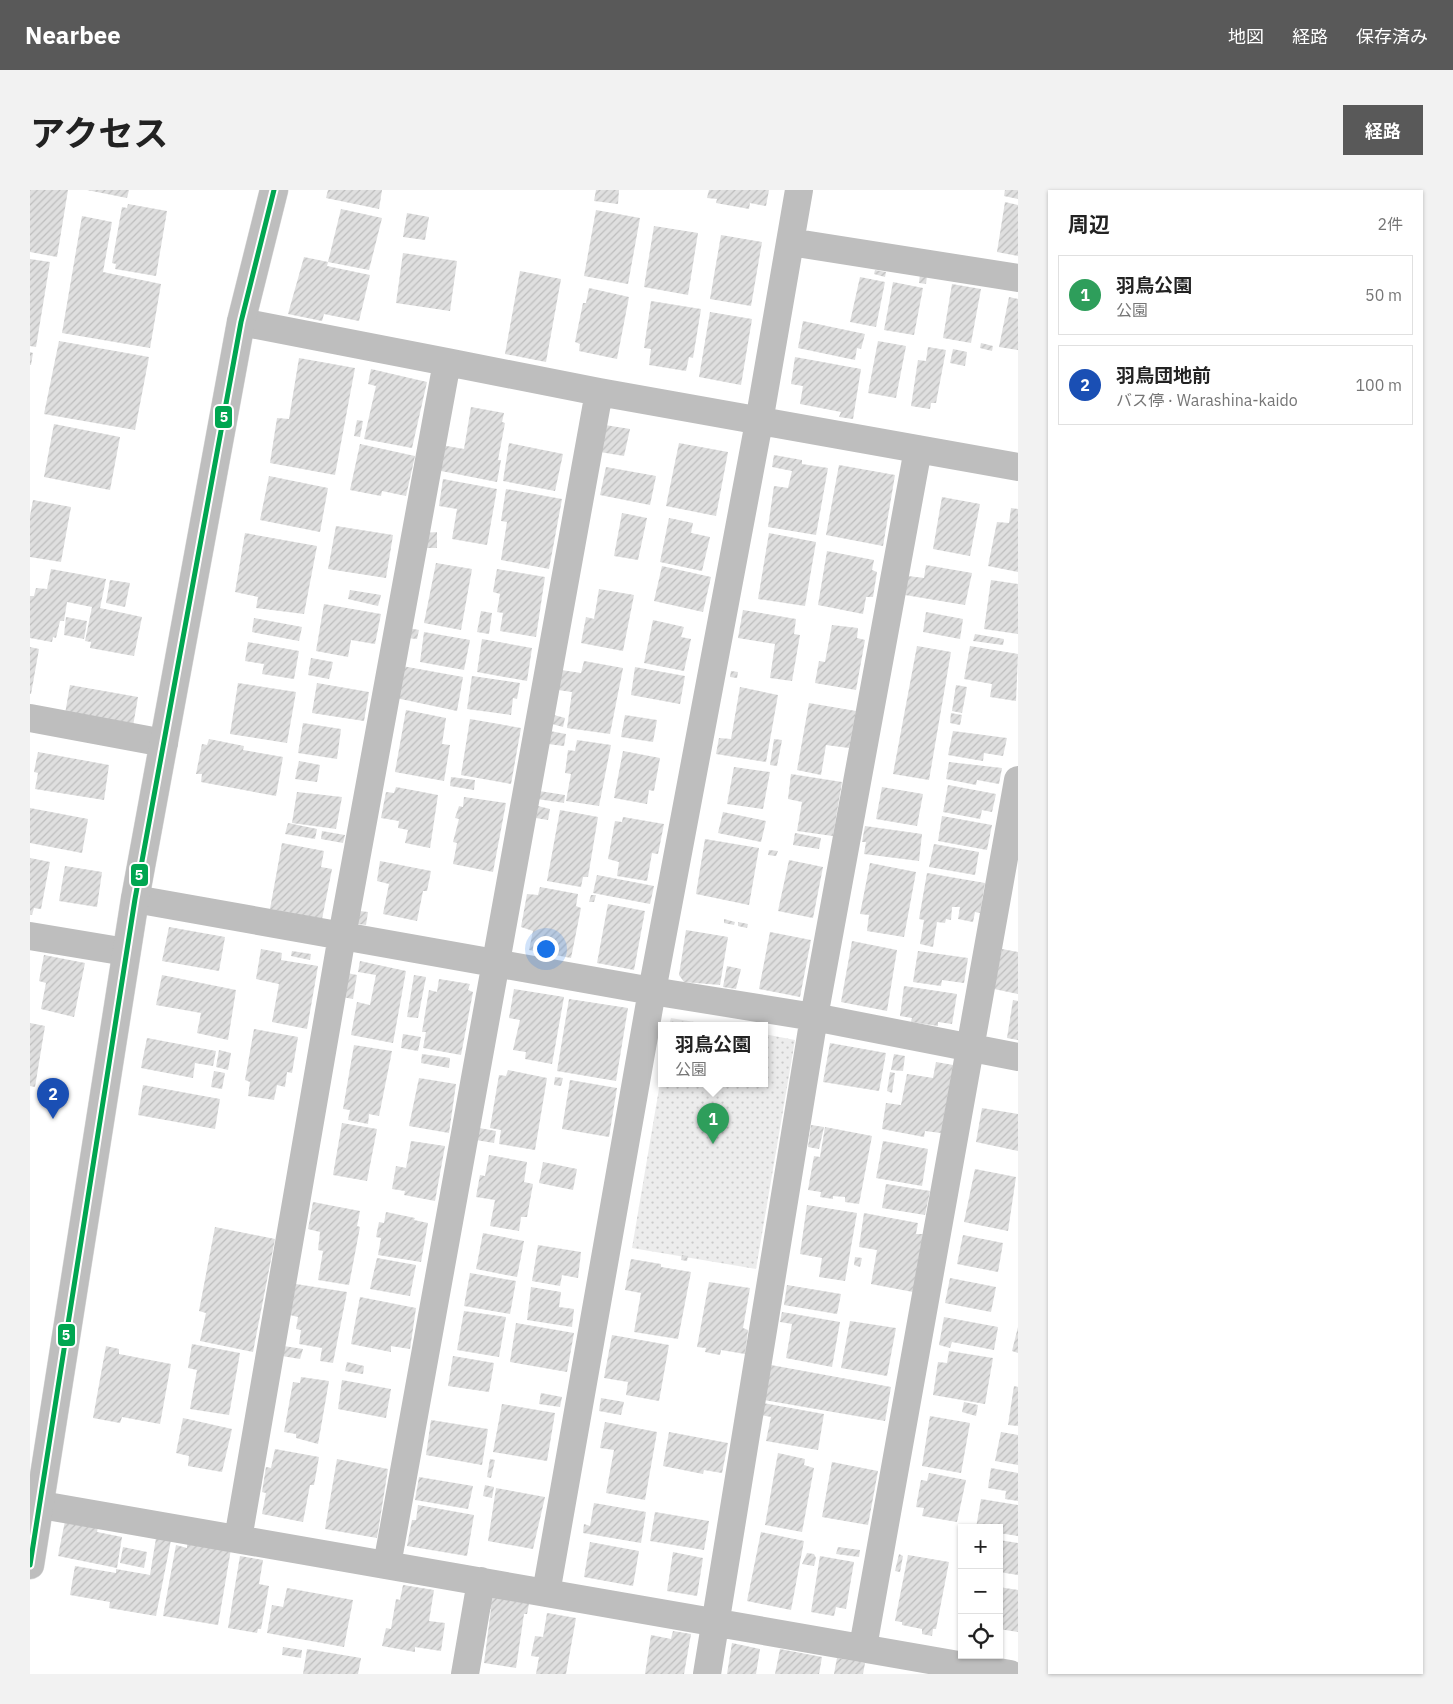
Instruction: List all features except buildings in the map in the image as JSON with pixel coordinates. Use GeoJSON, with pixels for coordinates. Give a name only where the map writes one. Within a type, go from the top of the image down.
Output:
{"type":"FeatureCollection","features":[{"type":"Feature","properties":{"kind":"main road"},"geometry":{"type":"LineString","coordinates":[[30,1565],[35,1504],[135,899],[241,322],[274,190]]}},
{"type":"Feature","properties":{"kind":"main road"},"geometry":{"type":"LineString","coordinates":[[546,1592],[652,991],[759,422],[799,190]]}},
{"type":"Feature","properties":{"kind":"main road"},"geometry":{"type":"LineString","coordinates":[[790,242],[1018,278]]}},
{"type":"Feature","properties":{"kind":"main road"},"geometry":{"type":"LineString","coordinates":[[241,322],[759,422],[1018,467]]}},
{"type":"Feature","properties":{"kind":"main road"},"geometry":{"type":"LineString","coordinates":[[238,1539],[342,936],[447,362]]}},
{"type":"Feature","properties":{"kind":"main road"},"geometry":{"type":"LineString","coordinates":[[387,1565],[599,392]]}},
{"type":"Feature","properties":{"kind":"main road"},"geometry":{"type":"LineString","coordinates":[[707,1674],[814,1017],[918,449]]}},
{"type":"Feature","properties":{"kind":"main road"},"geometry":{"type":"LineString","coordinates":[[30,718],[164,743]]}},
{"type":"Feature","properties":{"kind":"main road"},"geometry":{"type":"LineString","coordinates":[[863,1647],[1018,780]]}},
{"type":"Feature","properties":{"kind":"main road"},"geometry":{"type":"LineString","coordinates":[[135,899],[495,964],[814,1017],[971,1046],[1018,1057]]}},
{"type":"Feature","properties":{"kind":"main road"},"geometry":{"type":"LineString","coordinates":[[30,936],[126,952]]}},
{"type":"Feature","properties":{"kind":"main road"},"geometry":{"type":"LineString","coordinates":[[35,1504],[863,1647],[950,1669],[1010,1674]]}},
{"type":"Feature","properties":{"kind":"main road"},"geometry":{"type":"LineString","coordinates":[[465,1674],[481,1581]]}},
{"type":"Feature","properties":{"kind":"shaded area"},"geometry":{"type":"Polygon","coordinates":[[[671,1018],[694,1022],[670,1022],[671,1018]]]}},
{"type":"Feature","properties":{"kind":"shaded area"},"geometry":{"type":"Polygon","coordinates":[[[768,1035],[795,1040],[756,1269],[632,1248],[659,1087],[768,1087],[768,1035]]]}},
{"type":"Feature","properties":{"kind":"transit line","name":"5"},"geometry":{"type":"LineString","coordinates":[[30,1565],[135,899],[241,322],[274,190]]}},
{"type":"Feature","properties":{"kind":"place","name":"羽鳥団地前"},"geometry":{"type":"Point","coordinates":[53,1119]}},
{"type":"Feature","properties":{"kind":"place","name":"羽鳥公園"},"geometry":{"type":"Point","coordinates":[713,1144]}}]}
